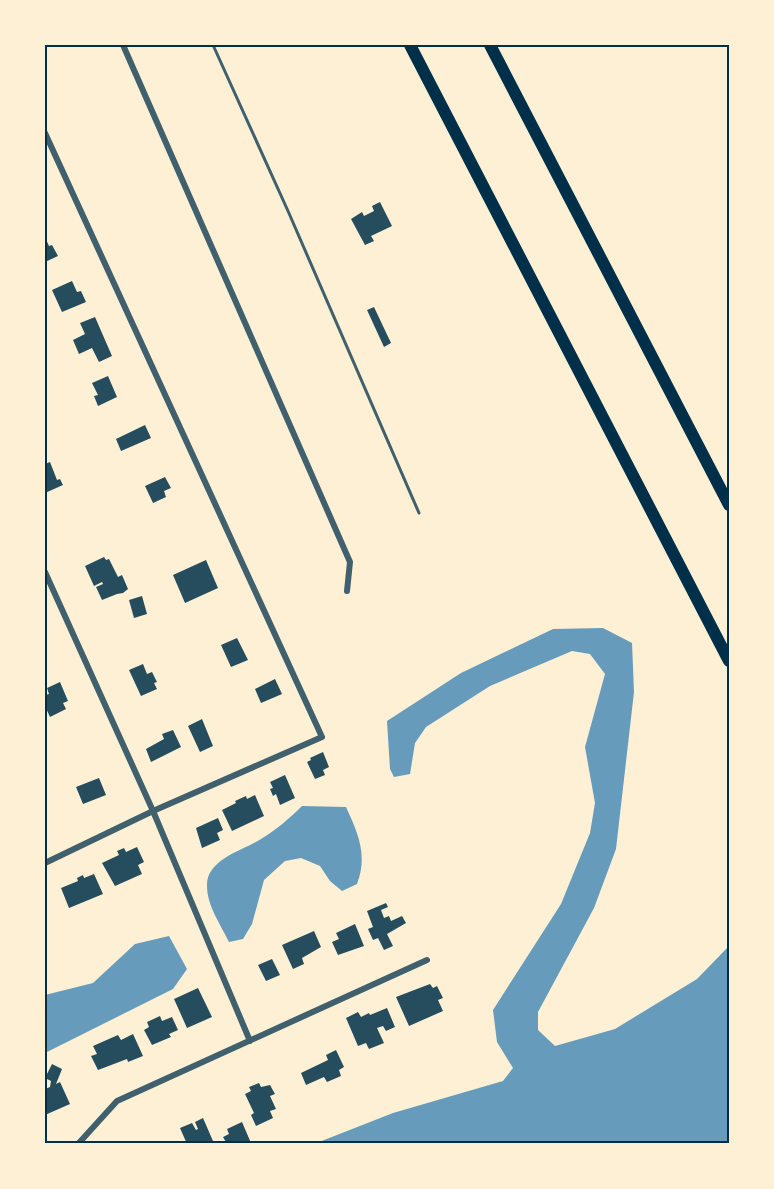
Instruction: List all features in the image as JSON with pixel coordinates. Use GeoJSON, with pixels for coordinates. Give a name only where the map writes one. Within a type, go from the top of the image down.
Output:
{"type":"FeatureCollection","features":[{"type":"Feature","properties":{"kind":"highway"},"geometry":{"type":"LineString","coordinates":[[410,45],[729,661]]}},
{"type":"Feature","properties":{"kind":"highway"},"geometry":{"type":"LineString","coordinates":[[490,45],[729,505]]}},
{"type":"Feature","properties":{"kind":"street"},"geometry":{"type":"LineString","coordinates":[[123,45],[350,562],[347,591]]}},
{"type":"Feature","properties":{"kind":"street"},"geometry":{"type":"LineString","coordinates":[[45,133],[321,737],[153,811],[45,863]]}},
{"type":"Feature","properties":{"kind":"street"},"geometry":{"type":"LineString","coordinates":[[45,572],[153,811],[250,1041]]}},
{"type":"Feature","properties":{"kind":"street"},"geometry":{"type":"LineString","coordinates":[[78,1144],[117,1101],[427,960]]}},
{"type":"Feature","properties":{"kind":"lane"},"geometry":{"type":"LineString","coordinates":[[213,45],[419,513]]}},
{"type":"Feature","properties":{"kind":"water"},"geometry":{"type":"Polygon","coordinates":[[[603,628],[632,643],[634,692],[616,849],[594,908],[538,1012],[538,1030],[555,1046],[615,1029],[697,979],[729,946],[729,1144],[314,1144],[393,1113],[503,1081],[513,1068],[497,1042],[493,1010],[561,904],[590,833],[595,803],[585,747],[605,674],[590,654],[572,651],[490,686],[426,727],[415,743],[410,774],[394,777],[390,769],[387,721],[461,673],[553,629],[603,628]]]}},
{"type":"Feature","properties":{"kind":"water"},"geometry":{"type":"Polygon","coordinates":[[[302,806],[346,807],[358,835],[362,854],[357,884],[342,891],[330,881],[320,866],[301,858],[285,861],[264,880],[252,924],[243,939],[229,942],[209,901],[208,877],[219,862],[267,835],[302,806]]]}},
{"type":"Feature","properties":{"kind":"water"},"geometry":{"type":"Polygon","coordinates":[[[169,936],[187,969],[173,989],[45,1053],[45,995],[93,983],[135,944],[169,936]]]}},
{"type":"Feature","properties":{"kind":"building"},"geometry":{"type":"Polygon","coordinates":[[[380,202],[392,226],[371,236],[374,241],[365,245],[351,219],[362,212],[364,216],[374,211],[372,206],[380,202]]]}},
{"type":"Feature","properties":{"kind":"building"},"geometry":{"type":"Polygon","coordinates":[[[45,237],[58,256],[45,262],[45,237]]]}},
{"type":"Feature","properties":{"kind":"building"},"geometry":{"type":"Polygon","coordinates":[[[72,281],[77,292],[81,291],[86,302],[62,312],[52,290],[72,281]]]}},
{"type":"Feature","properties":{"kind":"building"},"geometry":{"type":"Polygon","coordinates":[[[374,307],[391,343],[384,347],[367,310],[374,307]]]}},
{"type":"Feature","properties":{"kind":"building"},"geometry":{"type":"Polygon","coordinates":[[[95,317],[112,356],[99,362],[92,348],[79,354],[73,340],[85,334],[80,323],[95,317]]]}},
{"type":"Feature","properties":{"kind":"building"},"geometry":{"type":"Polygon","coordinates":[[[108,376],[117,397],[98,406],[94,396],[98,395],[92,383],[108,376]]]}},
{"type":"Feature","properties":{"kind":"building"},"geometry":{"type":"Polygon","coordinates":[[[145,425],[151,438],[121,451],[116,439],[145,425]]]}},
{"type":"Feature","properties":{"kind":"building"},"geometry":{"type":"Polygon","coordinates":[[[50,462],[57,480],[60,479],[63,485],[45,493],[45,464],[50,462]]]}},
{"type":"Feature","properties":{"kind":"building"},"geometry":{"type":"Polygon","coordinates":[[[165,477],[171,488],[164,491],[166,497],[153,503],[145,486],[165,477]]]}},
{"type":"Feature","properties":{"kind":"building"},"geometry":{"type":"Polygon","coordinates":[[[104,557],[106,560],[109,559],[118,577],[122,575],[128,589],[102,600],[96,587],[103,584],[102,582],[94,586],[85,566],[104,557]]]}},
{"type":"Feature","properties":{"kind":"building"},"geometry":{"type":"Polygon","coordinates":[[[206,560],[218,588],[185,603],[173,575],[206,560]]]}},
{"type":"Feature","properties":{"kind":"building"},"geometry":{"type":"Polygon","coordinates":[[[142,596],[147,614],[134,618],[129,600],[142,596]]]}},
{"type":"Feature","properties":{"kind":"building"},"geometry":{"type":"Polygon","coordinates":[[[237,638],[248,660],[231,667],[221,645],[237,638]]]}},
{"type":"Feature","properties":{"kind":"building"},"geometry":{"type":"Polygon","coordinates":[[[143,664],[147,674],[152,672],[157,682],[154,683],[157,689],[141,696],[129,670],[143,664]]]}},
{"type":"Feature","properties":{"kind":"building"},"geometry":{"type":"Polygon","coordinates":[[[275,679],[282,694],[261,703],[255,689],[275,679]]]}},
{"type":"Feature","properties":{"kind":"building"},"geometry":{"type":"Polygon","coordinates":[[[60,682],[68,701],[63,703],[66,709],[50,717],[45,706],[45,695],[49,694],[47,688],[60,682]]]}},
{"type":"Feature","properties":{"kind":"building"},"geometry":{"type":"Polygon","coordinates":[[[202,719],[213,746],[200,752],[188,726],[202,719]]]}},
{"type":"Feature","properties":{"kind":"building"},"geometry":{"type":"Polygon","coordinates":[[[173,730],[181,747],[151,762],[146,749],[164,739],[162,734],[173,730]]]}},
{"type":"Feature","properties":{"kind":"building"},"geometry":{"type":"Polygon","coordinates":[[[323,752],[329,767],[323,770],[325,775],[315,779],[307,762],[311,760],[310,758],[323,752]]]}},
{"type":"Feature","properties":{"kind":"building"},"geometry":{"type":"Polygon","coordinates":[[[285,775],[295,798],[280,805],[276,794],[273,796],[270,782],[285,775]]]}},
{"type":"Feature","properties":{"kind":"building"},"geometry":{"type":"Polygon","coordinates":[[[99,778],[106,795],[83,804],[76,787],[99,778]]]}},
{"type":"Feature","properties":{"kind":"building"},"geometry":{"type":"Polygon","coordinates":[[[255,795],[264,816],[232,831],[222,810],[246,796],[247,799],[255,795]]]}},
{"type":"Feature","properties":{"kind":"building"},"geometry":{"type":"Polygon","coordinates":[[[218,818],[223,830],[217,833],[220,840],[202,848],[196,828],[218,818]]]}},
{"type":"Feature","properties":{"kind":"building"},"geometry":{"type":"Polygon","coordinates":[[[137,847],[144,862],[138,865],[142,874],[115,886],[102,863],[119,855],[117,851],[124,848],[126,852],[137,847]]]}},
{"type":"Feature","properties":{"kind":"building"},"geometry":{"type":"Polygon","coordinates":[[[94,874],[103,894],[69,908],[61,888],[78,881],[77,878],[83,875],[84,878],[94,874]]]}},
{"type":"Feature","properties":{"kind":"building"},"geometry":{"type":"Polygon","coordinates":[[[386,903],[388,907],[381,910],[384,918],[389,916],[391,921],[402,916],[406,923],[387,934],[393,946],[384,950],[378,938],[373,940],[368,929],[373,927],[367,911],[386,903]]]}},
{"type":"Feature","properties":{"kind":"building"},"geometry":{"type":"Polygon","coordinates":[[[355,924],[364,946],[338,955],[332,942],[339,939],[336,933],[355,924]]]}},
{"type":"Feature","properties":{"kind":"building"},"geometry":{"type":"Polygon","coordinates":[[[314,931],[321,947],[302,958],[304,964],[293,969],[282,945],[314,931]]]}},
{"type":"Feature","properties":{"kind":"building"},"geometry":{"type":"Polygon","coordinates":[[[272,959],[280,975],[266,981],[258,965],[272,959]]]}},
{"type":"Feature","properties":{"kind":"building"},"geometry":{"type":"Polygon","coordinates":[[[430,984],[433,988],[437,986],[443,998],[438,1000],[443,1011],[409,1026],[396,997],[430,984]]]}},
{"type":"Feature","properties":{"kind":"building"},"geometry":{"type":"Polygon","coordinates":[[[198,988],[212,1017],[187,1028],[174,999],[198,988]]]}},
{"type":"Feature","properties":{"kind":"building"},"geometry":{"type":"Polygon","coordinates":[[[387,1008],[395,1027],[386,1031],[383,1026],[377,1028],[384,1043],[369,1049],[366,1043],[358,1046],[346,1018],[358,1012],[361,1017],[387,1008]]]}},
{"type":"Feature","properties":{"kind":"building"},"geometry":{"type":"Polygon","coordinates":[[[160,1016],[162,1021],[172,1017],[178,1030],[169,1034],[171,1037],[152,1045],[144,1030],[149,1027],[147,1022],[160,1016]]]}},
{"type":"Feature","properties":{"kind":"building"},"geometry":{"type":"Polygon","coordinates":[[[133,1034],[143,1056],[128,1062],[127,1059],[98,1070],[91,1056],[97,1054],[93,1046],[118,1035],[121,1040],[133,1034]]]}},
{"type":"Feature","properties":{"kind":"building"},"geometry":{"type":"Polygon","coordinates":[[[336,1050],[344,1067],[339,1070],[341,1076],[327,1082],[324,1077],[306,1085],[301,1073],[328,1060],[326,1055],[336,1050]]]}},
{"type":"Feature","properties":{"kind":"building"},"geometry":{"type":"Polygon","coordinates":[[[52,1064],[62,1069],[56,1084],[60,1082],[70,1104],[45,1115],[45,1089],[50,1087],[51,1081],[45,1078],[52,1064]]]}},
{"type":"Feature","properties":{"kind":"building"},"geometry":{"type":"Polygon","coordinates":[[[259,1083],[261,1087],[270,1085],[275,1094],[270,1096],[276,1109],[270,1111],[273,1118],[256,1126],[251,1115],[254,1113],[245,1094],[251,1091],[249,1087],[259,1083]]]}},
{"type":"Feature","properties":{"kind":"building"},"geometry":{"type":"Polygon","coordinates":[[[203,1118],[213,1141],[206,1144],[187,1144],[180,1128],[192,1123],[196,1130],[198,1129],[195,1122],[203,1118]]]}},
{"type":"Feature","properties":{"kind":"building"},"geometry":{"type":"Polygon","coordinates":[[[242,1122],[251,1143],[227,1144],[223,1137],[229,1134],[227,1129],[242,1122]]]}}]}
